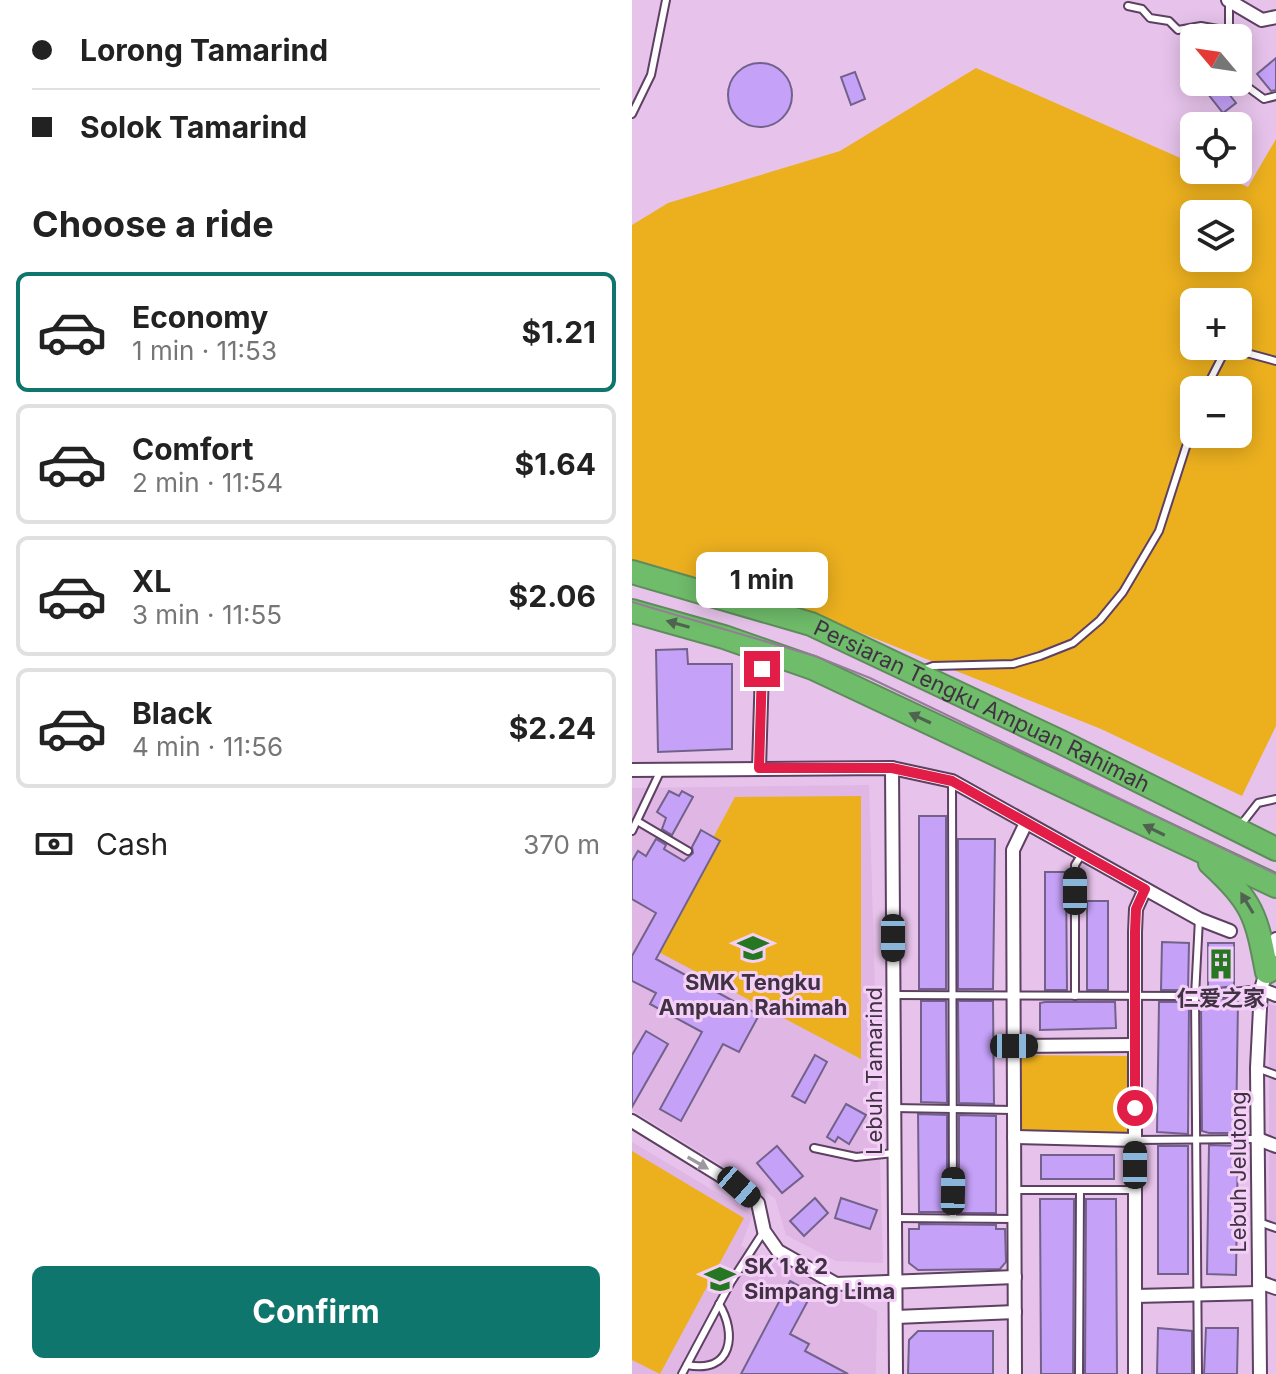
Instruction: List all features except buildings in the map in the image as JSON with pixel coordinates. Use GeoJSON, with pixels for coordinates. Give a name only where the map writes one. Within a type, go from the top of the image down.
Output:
{"type":"FeatureCollection","features":[{"type":"Feature","properties":{"kind":"highway","name":"Persiaran Tengku Ampuan Rahimah"},"geometry":{"type":"LineString","coordinates":[[632,572],[811,624],[1238,829],[1271,849]]}},
{"type":"Feature","properties":{"kind":"highway","name":"Persiaran Tengku Ampuan Rahimah"},"geometry":{"type":"LineString","coordinates":[[632,611],[724,637],[813,668],[1276,886]]}},
{"type":"Feature","properties":{"kind":"highway"},"geometry":{"type":"LineString","coordinates":[[1197,851],[1249,903],[1258,924],[1270,971]]}},
{"type":"Feature","properties":{"kind":"street"},"geometry":{"type":"LineString","coordinates":[[1228,1],[1262,20],[1276,17]]}},
{"type":"Feature","properties":{"kind":"street"},"geometry":{"type":"LineString","coordinates":[[759,768],[762,669]]}},
{"type":"Feature","properties":{"kind":"street"},"geometry":{"type":"LineString","coordinates":[[632,770],[892,768],[952,781],[1199,919],[1230,931]]}},
{"type":"Feature","properties":{"kind":"street","name":"Lebuh Tamarind"},"geometry":{"type":"LineString","coordinates":[[892,768],[896,1374]]}},
{"type":"Feature","properties":{"kind":"street"},"geometry":{"type":"LineString","coordinates":[[1015,1374],[1013,850],[1026,823]]}},
{"type":"Feature","properties":{"kind":"street"},"geometry":{"type":"LineString","coordinates":[[1135,1374],[1136,909],[1145,889]]}},
{"type":"Feature","properties":{"kind":"street","name":"Lebuh Jelutong"},"geometry":{"type":"LineString","coordinates":[[1260,1374],[1257,1068],[1276,939]]}},
{"type":"Feature","properties":{"kind":"street"},"geometry":{"type":"LineString","coordinates":[[1270,971],[1276,995]]}},
{"type":"Feature","properties":{"kind":"street"},"geometry":{"type":"LineString","coordinates":[[1014,1046],[1135,1045]]}},
{"type":"Feature","properties":{"kind":"street"},"geometry":{"type":"LineString","coordinates":[[632,1121],[739,1187],[758,1203],[769,1242],[788,1259],[836,1284],[1015,1277]]}},
{"type":"Feature","properties":{"kind":"street"},"geometry":{"type":"LineString","coordinates":[[1014,1137],[1135,1140]]}},
{"type":"Feature","properties":{"kind":"street"},"geometry":{"type":"LineString","coordinates":[[1258,1139],[1276,1146]]}},
{"type":"Feature","properties":{"kind":"street"},"geometry":{"type":"LineString","coordinates":[[1135,1296],[1276,1288]]}},
{"type":"Feature","properties":{"kind":"street"},"geometry":{"type":"LineString","coordinates":[[896,1317],[1015,1312]]}},
{"type":"Feature","properties":{"kind":"lane"},"geometry":{"type":"LineString","coordinates":[[632,114],[651,75],[666,0]]}},
{"type":"Feature","properties":{"kind":"lane"},"geometry":{"type":"LineString","coordinates":[[1228,1],[1229,24]]}},
{"type":"Feature","properties":{"kind":"lane"},"geometry":{"type":"LineString","coordinates":[[1128,6],[1142,9],[1150,18],[1169,21],[1180,30]]}},
{"type":"Feature","properties":{"kind":"lane"},"geometry":{"type":"LineString","coordinates":[[1252,90],[1264,99],[1276,96]]}},
{"type":"Feature","properties":{"kind":"lane"},"geometry":{"type":"LineString","coordinates":[[1212,376],[1223,355],[1243,352],[1276,361]]}},
{"type":"Feature","properties":{"kind":"lane"},"geometry":{"type":"LineString","coordinates":[[914,674],[933,666],[1013,664],[1073,643],[1100,620],[1123,592],[1159,531],[1186,448]]}},
{"type":"Feature","properties":{"kind":"lane"},"geometry":{"type":"LineString","coordinates":[[632,831],[661,770]]}},
{"type":"Feature","properties":{"kind":"lane"},"geometry":{"type":"LineString","coordinates":[[952,781],[953,1218]]}},
{"type":"Feature","properties":{"kind":"lane"},"geometry":{"type":"LineString","coordinates":[[1238,829],[1258,803],[1276,799]]}},
{"type":"Feature","properties":{"kind":"lane"},"geometry":{"type":"LineString","coordinates":[[637,821],[688,851]]}},
{"type":"Feature","properties":{"kind":"lane"},"geometry":{"type":"LineString","coordinates":[[1075,996],[1075,865],[1082,854]]}},
{"type":"Feature","properties":{"kind":"lane"},"geometry":{"type":"LineString","coordinates":[[1198,1374],[1195,996],[1199,919]]}},
{"type":"Feature","properties":{"kind":"lane"},"geometry":{"type":"LineString","coordinates":[[893,995],[1195,996],[1270,971]]}},
{"type":"Feature","properties":{"kind":"lane"},"geometry":{"type":"LineString","coordinates":[[1257,1068],[1276,1075]]}},
{"type":"Feature","properties":{"kind":"lane"},"geometry":{"type":"LineString","coordinates":[[894,1108],[1013,1110]]}},
{"type":"Feature","properties":{"kind":"lane"},"geometry":{"type":"LineString","coordinates":[[1135,1140],[1258,1139]]}},
{"type":"Feature","properties":{"kind":"lane"},"geometry":{"type":"LineString","coordinates":[[814,1148],[856,1157],[894,1153]]}},
{"type":"Feature","properties":{"kind":"lane"},"geometry":{"type":"LineString","coordinates":[[1014,1190],[1135,1190]]}},
{"type":"Feature","properties":{"kind":"lane"},"geometry":{"type":"LineString","coordinates":[[1079,1374],[1080,1190]]}},
{"type":"Feature","properties":{"kind":"lane"},"geometry":{"type":"LineString","coordinates":[[895,1218],[1014,1219]]}},
{"type":"Feature","properties":{"kind":"lane"},"geometry":{"type":"LineString","coordinates":[[1259,1222],[1276,1228]]}},
{"type":"Feature","properties":{"kind":"lane"},"geometry":{"type":"LineString","coordinates":[[682,1374],[719,1304],[764,1231]]}},
{"type":"Feature","properties":{"kind":"lane"},"geometry":{"type":"LineString","coordinates":[[687,1365],[698,1369],[714,1368],[724,1360],[730,1336],[728,1318],[719,1304]]}},
{"type":"Feature","properties":{"kind":"shaded area"},"geometry":{"type":"Polygon","coordinates":[[[976,68],[1180,158],[1180,184],[1241,184],[1248,187],[1276,139],[1276,726],[1242,796],[1101,729],[829,620],[632,560],[632,225],[668,203],[840,151],[976,68]]]}},
{"type":"Feature","properties":{"kind":"shaded area","name":"SMK Tengku Ampuan Rahimah"},"geometry":{"type":"Polygon","coordinates":[[[869,785],[883,1263],[836,1261],[786,1235],[775,1198],[632,1110],[632,788],[869,785]]]}},
{"type":"Feature","properties":{"kind":"shaded area"},"geometry":{"type":"Polygon","coordinates":[[[861,796],[861,1059],[653,949],[735,797],[861,796]]]}},
{"type":"Feature","properties":{"kind":"shaded area"},"geometry":{"type":"Polygon","coordinates":[[[1269,1004],[1276,1006],[1276,1224],[1269,1221],[1269,1004]]]}},
{"type":"Feature","properties":{"kind":"shaded area"},"geometry":{"type":"Polygon","coordinates":[[[1020,1055],[1129,1056],[1129,1132],[1020,1133],[1020,1055]]]}},
{"type":"Feature","properties":{"kind":"shaded area","name":"SK 1 & 2 Simpang Lima"},"geometry":{"type":"Polygon","coordinates":[[[632,1142],[753,1214],[741,1246],[877,1311],[876,1374],[632,1374],[632,1142]]]}},
{"type":"Feature","properties":{"kind":"shaded area"},"geometry":{"type":"Polygon","coordinates":[[[632,1151],[744,1218],[660,1374],[632,1360],[632,1151]]]}},
{"type":"Feature","properties":{"kind":"tram line"},"geometry":{"type":"LineString","coordinates":[[632,602],[815,656],[870,678],[1276,874]]}},
{"type":"Feature","properties":{"kind":"place","name":"SMK Tengku Ampuan Rahimah"},"geometry":{"type":"Point","coordinates":[753,948]}},
{"type":"Feature","properties":{"kind":"place","name":"仁爱之家"},"geometry":{"type":"Point","coordinates":[1221,964]}},
{"type":"Feature","properties":{"kind":"place","name":"SK 1 & 2 Simpang Lima"},"geometry":{"type":"Point","coordinates":[720,1279]}},
{"type":"Feature","properties":{"kind":"route"},"geometry":{"type":"LineString","coordinates":[[762,669],[759,768],[892,768],[952,781],[1145,889],[1136,909],[1135,1108]]}}]}
